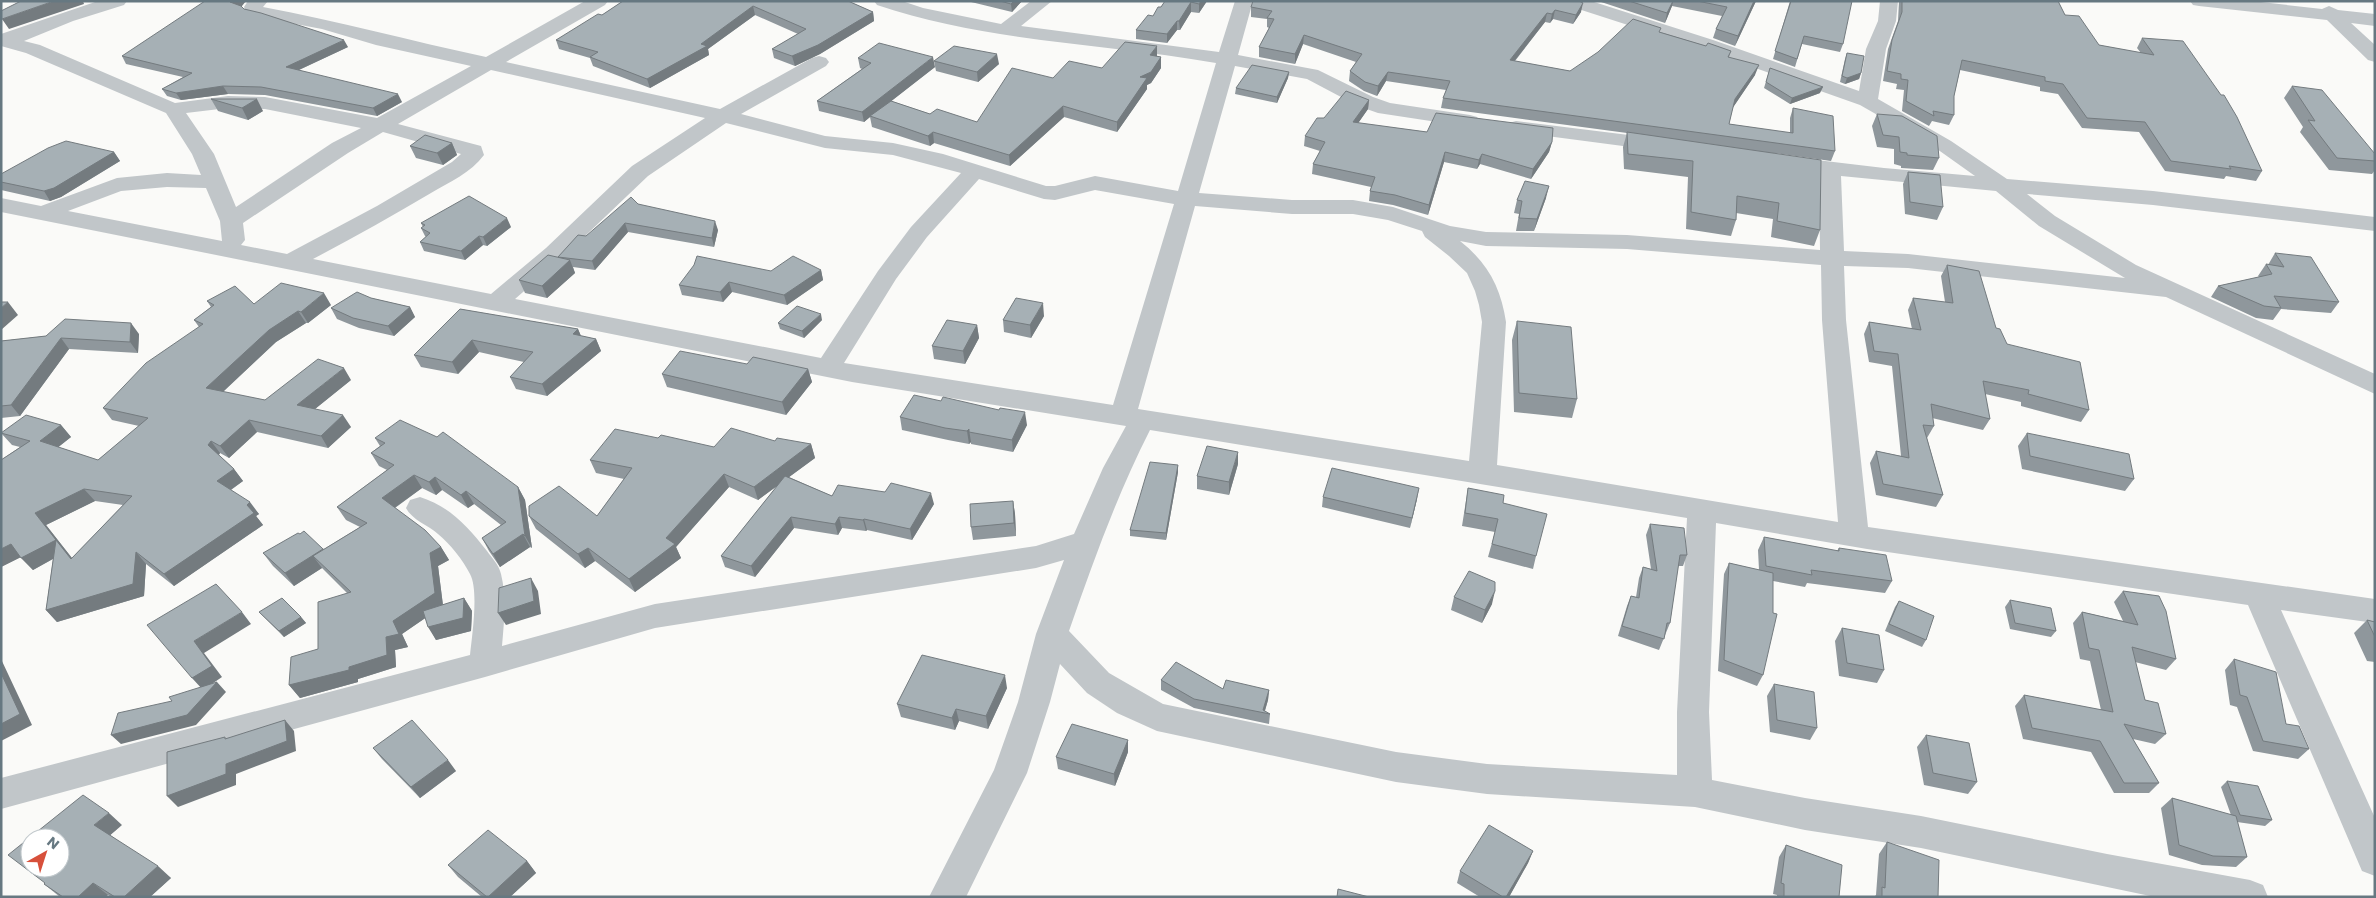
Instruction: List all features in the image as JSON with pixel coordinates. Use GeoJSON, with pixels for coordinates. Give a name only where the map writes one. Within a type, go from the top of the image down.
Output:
{"type":"FeatureCollection","features":[{"type":"Feature","properties":{"kind":"street"},"geometry":{"type":"LineString","coordinates":[[3,41],[66,17],[118,1]]}},
{"type":"Feature","properties":{"kind":"street"},"geometry":{"type":"LineString","coordinates":[[259,1],[253,7],[254,11],[325,24],[376,39],[722,116],[825,142],[894,149],[943,160],[1044,192],[1056,193],[1095,183],[1186,199],[1292,207],[1352,207],[1393,214],[1446,232],[1486,239],[1627,242],[1834,258],[1908,261],[2170,290]]}},
{"type":"Feature","properties":{"kind":"street"},"geometry":{"type":"LineString","coordinates":[[232,221],[304,172],[380,124],[599,1]]}},
{"type":"Feature","properties":{"kind":"street"},"geometry":{"type":"LineString","coordinates":[[883,1],[927,15],[1005,30],[1197,54],[1226,61],[1311,74],[1333,82],[1356,97],[1392,110],[1676,147]]}},
{"type":"Feature","properties":{"kind":"street"},"geometry":{"type":"LineString","coordinates":[[1005,30],[1043,1]]}},
{"type":"Feature","properties":{"kind":"street"},"geometry":{"type":"LineString","coordinates":[[947,897],[1010,773],[1034,702],[1052,634],[1085,542],[1117,468],[1133,417],[1186,199],[1244,1]]}},
{"type":"Feature","properties":{"kind":"street"},"geometry":{"type":"LineString","coordinates":[[1572,1],[1706,44],[1867,101],[1944,145],[2047,221],[2128,270],[2375,386]]}},
{"type":"Feature","properties":{"kind":"street"},"geometry":{"type":"LineString","coordinates":[[1867,101],[1876,49],[1887,21],[1890,1]]}},
{"type":"Feature","properties":{"kind":"street"},"geometry":{"type":"LineString","coordinates":[[2199,1],[2375,20]]}},
{"type":"Feature","properties":{"kind":"street"},"geometry":{"type":"LineString","coordinates":[[2319,1],[2375,56]]}},
{"type":"Feature","properties":{"kind":"street"},"geometry":{"type":"LineString","coordinates":[[3,41],[33,49],[173,109],[228,102],[264,103],[380,124],[473,151],[474,155],[460,167],[386,211],[290,262]]}},
{"type":"Feature","properties":{"kind":"street"},"geometry":{"type":"LineString","coordinates":[[496,302],[554,253],[640,171],[722,116],[819,62]]}},
{"type":"Feature","properties":{"kind":"street"},"geometry":{"type":"LineString","coordinates":[[173,109],[203,154],[232,221],[235,252]]}},
{"type":"Feature","properties":{"kind":"street"},"geometry":{"type":"LineString","coordinates":[[1766,160],[1830,170],[2153,198],[2375,224]]}},
{"type":"Feature","properties":{"kind":"street"},"geometry":{"type":"LineString","coordinates":[[828,368],[886,276],[919,232],[975,170]]}},
{"type":"Feature","properties":{"kind":"street"},"geometry":{"type":"LineString","coordinates":[[1830,170],[1834,258],[1834,320],[1854,536]]}},
{"type":"Feature","properties":{"kind":"street"},"geometry":{"type":"LineString","coordinates":[[43,213],[117,185],[167,180],[214,182]]}},
{"type":"Feature","properties":{"kind":"street"},"geometry":{"type":"LineString","coordinates":[[1,205],[828,368],[1482,473],[1854,536],[2375,611]]}},
{"type":"Feature","properties":{"kind":"street"},"geometry":{"type":"LineString","coordinates":[[1424,225],[1465,256],[1483,278],[1492,299],[1494,322],[1482,473]]}},
{"type":"Feature","properties":{"kind":"street"},"geometry":{"type":"LineString","coordinates":[[420,508],[439,518],[455,532],[486,572],[490,604],[485,664]]}},
{"type":"Feature","properties":{"kind":"street"},"geometry":{"type":"LineString","coordinates":[[1695,792],[1692,712],[1702,511]]}},
{"type":"Feature","properties":{"kind":"street"},"geometry":{"type":"LineString","coordinates":[[1,794],[485,664],[655,616],[1026,558],[1085,542]]}},
{"type":"Feature","properties":{"kind":"street"},"geometry":{"type":"LineString","coordinates":[[2259,594],[2375,860]]}},
{"type":"Feature","properties":{"kind":"street"},"geometry":{"type":"LineString","coordinates":[[1052,634],[1098,683],[1129,703],[1158,717],[1396,767],[1487,780],[1561,782],[1695,792],[1806,814],[1921,832],[2107,871],[2181,890],[2250,897]]}},
{"type":"Feature","properties":{"kind":"building"},"geometry":{"type":"Polygon","coordinates":[[[21,1],[54,1],[2,19],[1,11],[21,1]]]}},
{"type":"Feature","properties":{"kind":"building"},"geometry":{"type":"Polygon","coordinates":[[[205,1],[233,1],[230,2],[244,9],[344,40],[286,67],[398,94],[373,108],[261,87],[223,86],[176,93],[162,89],[192,73],[122,56],[205,1]]]}},
{"type":"Feature","properties":{"kind":"building"},"geometry":{"type":"Polygon","coordinates":[[[623,1],[848,1],[873,12],[818,45],[792,56],[772,49],[806,29],[753,6],[701,44],[707,46],[647,79],[590,57],[598,52],[556,40],[598,14],[602,15],[623,1]]]}},
{"type":"Feature","properties":{"kind":"building"},"geometry":{"type":"Polygon","coordinates":[[[1000,1],[1014,1],[1011,4],[1000,1]]]}},
{"type":"Feature","properties":{"kind":"building"},"geometry":{"type":"Polygon","coordinates":[[[1165,1],[1201,1],[1199,4],[1191,2],[1179,21],[1167,34],[1136,30],[1148,15],[1153,16],[1158,7],[1161,7],[1165,1]]]}},
{"type":"Feature","properties":{"kind":"building"},"geometry":{"type":"Polygon","coordinates":[[[1253,1],[1579,1],[1583,3],[1576,15],[1555,10],[1552,14],[1547,13],[1510,60],[1570,71],[1598,52],[1633,19],[1661,28],[1659,32],[1706,46],[1708,43],[1731,51],[1728,57],[1759,65],[1735,99],[1729,124],[1793,133],[1793,108],[1833,116],[1835,151],[1443,98],[1450,81],[1388,72],[1378,86],[1365,82],[1350,71],[1362,54],[1304,35],[1295,54],[1259,47],[1274,19],[1267,18],[1272,11],[1251,7],[1253,1]]]}},
{"type":"Feature","properties":{"kind":"building"},"geometry":{"type":"Polygon","coordinates":[[[1629,1],[1673,1],[1667,13],[1629,1]]]}},
{"type":"Feature","properties":{"kind":"building"},"geometry":{"type":"Polygon","coordinates":[[[1697,1],[1754,1],[1738,36],[1716,29],[1727,7],[1697,1]]]}},
{"type":"Feature","properties":{"kind":"building"},"geometry":{"type":"Polygon","coordinates":[[[1791,1],[1852,1],[1843,44],[1804,36],[1797,59],[1775,51],[1791,1]]]}},
{"type":"Feature","properties":{"kind":"building"},"geometry":{"type":"Polygon","coordinates":[[[1902,1],[2058,1],[2065,15],[2079,16],[2099,45],[2154,55],[2142,38],[2183,41],[2221,95],[2224,95],[2237,117],[2262,171],[2171,161],[2145,122],[2087,118],[2063,84],[2045,81],[2045,77],[1962,60],[1954,96],[1954,115],[1933,111],[1934,116],[1906,101],[1908,80],[1901,79],[1901,74],[1887,71],[1892,40],[1902,12],[1902,1]]]}},
{"type":"Feature","properties":{"kind":"building"},"geometry":{"type":"Polygon","coordinates":[[[1125,42],[1157,46],[1150,55],[1161,57],[1151,72],[1140,77],[1147,78],[1117,122],[1063,106],[1009,155],[933,132],[928,136],[870,116],[891,101],[930,114],[937,109],[977,122],[1012,68],[1053,78],[1069,61],[1102,68],[1125,42]]]}},
{"type":"Feature","properties":{"kind":"building"},"geometry":{"type":"Polygon","coordinates":[[[879,43],[933,57],[862,112],[817,101],[871,63],[858,58],[879,43]]]}},
{"type":"Feature","properties":{"kind":"building"},"geometry":{"type":"Polygon","coordinates":[[[954,46],[997,54],[977,72],[934,61],[954,46]]]}},
{"type":"Feature","properties":{"kind":"building"},"geometry":{"type":"Polygon","coordinates":[[[1847,53],[1864,56],[1861,73],[1847,78],[1842,76],[1847,53]]]}},
{"type":"Feature","properties":{"kind":"building"},"geometry":{"type":"Polygon","coordinates":[[[1252,65],[1289,72],[1277,97],[1236,88],[1252,65]]]}},
{"type":"Feature","properties":{"kind":"building"},"geometry":{"type":"Polygon","coordinates":[[[1770,68],[1823,87],[1792,98],[1766,82],[1770,68]]]}},
{"type":"Feature","properties":{"kind":"building"},"geometry":{"type":"Polygon","coordinates":[[[2292,86],[2322,90],[2375,154],[2375,161],[2337,158],[2308,120],[2315,121],[2292,86]]]}},
{"type":"Feature","properties":{"kind":"building"},"geometry":{"type":"Polygon","coordinates":[[[1346,91],[1369,100],[1353,122],[1427,132],[1436,113],[1553,128],[1552,142],[1533,169],[1482,154],[1479,160],[1445,152],[1429,205],[1395,195],[1370,191],[1375,177],[1313,164],[1325,142],[1305,136],[1317,118],[1324,118],[1346,91]]]}},
{"type":"Feature","properties":{"kind":"building"},"geometry":{"type":"Polygon","coordinates":[[[211,99],[257,99],[242,108],[211,99]]]}},
{"type":"Feature","properties":{"kind":"building"},"geometry":{"type":"Polygon","coordinates":[[[1877,114],[1902,116],[1937,136],[1939,158],[1907,155],[1907,153],[1900,152],[1899,137],[1883,135],[1877,114]]]}},
{"type":"Feature","properties":{"kind":"building"},"geometry":{"type":"Polygon","coordinates":[[[1627,132],[1821,160],[1820,230],[1777,221],[1779,203],[1737,196],[1736,220],[1691,212],[1693,161],[1628,154],[1627,132]]]}},
{"type":"Feature","properties":{"kind":"building"},"geometry":{"type":"Polygon","coordinates":[[[425,135],[452,143],[437,153],[410,146],[425,135]]]}},
{"type":"Feature","properties":{"kind":"building"},"geometry":{"type":"Polygon","coordinates":[[[66,141],[114,152],[54,188],[44,191],[1,182],[1,174],[48,148],[66,141]]]}},
{"type":"Feature","properties":{"kind":"building"},"geometry":{"type":"Polygon","coordinates":[[[1908,172],[1940,175],[1943,207],[1910,202],[1908,172]]]}},
{"type":"Feature","properties":{"kind":"building"},"geometry":{"type":"Polygon","coordinates":[[[1525,181],[1549,186],[1537,219],[1519,218],[1522,201],[1517,200],[1525,181]]]}},
{"type":"Feature","properties":{"kind":"building"},"geometry":{"type":"Polygon","coordinates":[[[469,196],[507,218],[483,237],[479,236],[461,251],[420,242],[430,233],[421,228],[425,225],[421,223],[469,196]]]}},
{"type":"Feature","properties":{"kind":"building"},"geometry":{"type":"Polygon","coordinates":[[[631,197],[638,204],[715,221],[712,238],[625,223],[592,261],[558,257],[578,235],[586,236],[631,197]]]}},
{"type":"Feature","properties":{"kind":"building"},"geometry":{"type":"Polygon","coordinates":[[[2275,253],[2311,257],[2339,302],[2274,296],[2281,308],[2264,306],[2218,286],[2272,274],[2266,264],[2284,267],[2275,253]]]}},
{"type":"Feature","properties":{"kind":"building"},"geometry":{"type":"Polygon","coordinates":[[[548,255],[570,260],[542,286],[519,280],[548,255]]]}},
{"type":"Feature","properties":{"kind":"building"},"geometry":{"type":"Polygon","coordinates":[[[697,256],[771,271],[793,256],[821,270],[784,295],[729,282],[720,292],[679,285],[694,265],[697,256]]]}},
{"type":"Feature","properties":{"kind":"building"},"geometry":{"type":"Polygon","coordinates":[[[1947,265],[1979,271],[1996,328],[2000,329],[2007,344],[2080,362],[2089,410],[2028,394],[2029,390],[1983,381],[1990,419],[1931,404],[1934,426],[1923,425],[1943,495],[1883,484],[1876,451],[1909,458],[1898,354],[1874,351],[1869,322],[1921,330],[1913,298],[1953,303],[1947,265]]]}},
{"type":"Feature","properties":{"kind":"building"},"geometry":{"type":"Polygon","coordinates":[[[281,283],[324,293],[301,312],[298,311],[269,330],[206,388],[265,400],[318,359],[344,368],[297,405],[343,415],[321,436],[249,420],[220,446],[211,441],[208,445],[234,469],[217,481],[250,502],[247,505],[254,513],[164,574],[136,552],[133,584],[46,610],[56,540],[21,558],[11,544],[1,549],[1,460],[30,441],[1,433],[26,415],[61,425],[40,441],[98,460],[148,418],[103,408],[146,363],[203,324],[194,320],[214,305],[207,301],[235,286],[254,304],[281,283]],[[84,489],[35,513],[71,559],[132,496],[84,489]]]}},
{"type":"Feature","properties":{"kind":"building"},"geometry":{"type":"Polygon","coordinates":[[[357,292],[371,298],[410,307],[388,326],[353,318],[331,308],[357,292]]]}},
{"type":"Feature","properties":{"kind":"building"},"geometry":{"type":"Polygon","coordinates":[[[1016,298],[1043,303],[1030,325],[1003,320],[1016,298]]]}},
{"type":"Feature","properties":{"kind":"building"},"geometry":{"type":"Polygon","coordinates":[[[1,302],[8,302],[1,308],[1,302]]]}},
{"type":"Feature","properties":{"kind":"building"},"geometry":{"type":"Polygon","coordinates":[[[797,306],[821,314],[802,331],[778,323],[797,306]]]}},
{"type":"Feature","properties":{"kind":"building"},"geometry":{"type":"Polygon","coordinates":[[[460,309],[578,329],[573,334],[596,339],[542,384],[510,377],[533,352],[472,340],[452,362],[414,355],[460,309]]]}},
{"type":"Feature","properties":{"kind":"building"},"geometry":{"type":"Polygon","coordinates":[[[65,319],[131,323],[130,342],[61,338],[11,405],[1,406],[1,341],[46,336],[65,319]]]}},
{"type":"Feature","properties":{"kind":"building"},"geometry":{"type":"Polygon","coordinates":[[[947,320],[977,325],[963,351],[932,346],[947,320]]]}},
{"type":"Feature","properties":{"kind":"building"},"geometry":{"type":"Polygon","coordinates":[[[1517,321],[1571,327],[1577,399],[1519,393],[1517,321]]]}},
{"type":"Feature","properties":{"kind":"building"},"geometry":{"type":"Polygon","coordinates":[[[680,351],[747,364],[753,357],[808,369],[782,402],[662,374],[680,351]]]}},
{"type":"Feature","properties":{"kind":"building"},"geometry":{"type":"Polygon","coordinates":[[[914,395],[941,401],[943,397],[999,410],[1000,408],[1025,412],[1012,440],[969,432],[969,429],[967,431],[945,428],[900,417],[914,395]]]}},
{"type":"Feature","properties":{"kind":"building"},"geometry":{"type":"Polygon","coordinates":[[[400,420],[437,437],[443,432],[518,487],[525,536],[523,534],[493,554],[482,538],[506,522],[466,491],[461,495],[435,477],[429,482],[414,475],[382,498],[425,530],[441,547],[430,553],[435,593],[393,621],[399,634],[386,637],[387,655],[349,667],[349,670],[289,685],[291,657],[318,649],[318,602],[351,592],[313,556],[367,523],[337,507],[394,465],[371,453],[385,443],[375,438],[400,420]]]}},
{"type":"Feature","properties":{"kind":"building"},"geometry":{"type":"Polygon","coordinates":[[[731,428],[775,441],[777,438],[811,444],[754,487],[724,474],[666,538],[675,544],[629,579],[588,548],[578,554],[529,516],[529,506],[559,486],[597,516],[632,468],[590,460],[615,429],[658,438],[661,435],[714,447],[731,428]]]}},
{"type":"Feature","properties":{"kind":"building"},"geometry":{"type":"Polygon","coordinates":[[[2027,433],[2129,454],[2134,479],[2030,456],[2027,433]]]}},
{"type":"Feature","properties":{"kind":"building"},"geometry":{"type":"Polygon","coordinates":[[[1207,446],[1238,452],[1229,482],[1197,476],[1207,446]]]}},
{"type":"Feature","properties":{"kind":"building"},"geometry":{"type":"Polygon","coordinates":[[[1150,462],[1178,465],[1166,533],[1130,530],[1150,462]]]}},
{"type":"Feature","properties":{"kind":"building"},"geometry":{"type":"Polygon","coordinates":[[[1332,468],[1419,488],[1412,518],[1323,497],[1332,468]]]}},
{"type":"Feature","properties":{"kind":"building"},"geometry":{"type":"Polygon","coordinates":[[[785,476],[832,496],[838,485],[885,492],[891,483],[931,493],[910,529],[864,519],[839,517],[835,524],[791,517],[751,566],[721,556],[785,476]]]}},
{"type":"Feature","properties":{"kind":"building"},"geometry":{"type":"Polygon","coordinates":[[[1468,488],[1504,495],[1503,503],[1547,514],[1536,556],[1492,544],[1498,519],[1465,513],[1468,488]]]}},
{"type":"Feature","properties":{"kind":"building"},"geometry":{"type":"Polygon","coordinates":[[[1013,501],[1014,523],[971,527],[970,504],[1013,501]]]}},
{"type":"Feature","properties":{"kind":"building"},"geometry":{"type":"Polygon","coordinates":[[[1650,524],[1684,528],[1687,555],[1680,555],[1670,623],[1667,623],[1664,639],[1622,626],[1631,596],[1639,598],[1643,567],[1657,571],[1650,524]]]}},
{"type":"Feature","properties":{"kind":"building"},"geometry":{"type":"Polygon","coordinates":[[[304,531],[323,549],[285,573],[263,553],[298,533],[300,534],[304,531]]]}},
{"type":"Feature","properties":{"kind":"building"},"geometry":{"type":"Polygon","coordinates":[[[1764,537],[1839,551],[1839,548],[1886,555],[1892,581],[1811,570],[1812,575],[1766,566],[1764,537]]]}},
{"type":"Feature","properties":{"kind":"building"},"geometry":{"type":"Polygon","coordinates":[[[1729,563],[1773,573],[1773,613],[1777,614],[1763,675],[1724,660],[1729,563]]]}},
{"type":"Feature","properties":{"kind":"building"},"geometry":{"type":"Polygon","coordinates":[[[1469,571],[1495,582],[1495,591],[1485,610],[1454,597],[1469,571]]]}},
{"type":"Feature","properties":{"kind":"building"},"geometry":{"type":"Polygon","coordinates":[[[531,578],[534,601],[498,613],[499,588],[531,578]]]}},
{"type":"Feature","properties":{"kind":"building"},"geometry":{"type":"Polygon","coordinates":[[[216,584],[242,612],[194,641],[212,666],[192,678],[147,625],[216,584]]]}},
{"type":"Feature","properties":{"kind":"building"},"geometry":{"type":"Polygon","coordinates":[[[2123,591],[2159,596],[2166,611],[2176,659],[2132,647],[2145,700],[2158,703],[2166,734],[2124,724],[2159,783],[2124,783],[2100,741],[2032,728],[2024,695],[2113,712],[2099,650],[2089,648],[2082,612],[2138,625],[2123,591]]]}},
{"type":"Feature","properties":{"kind":"building"},"geometry":{"type":"Polygon","coordinates":[[[282,598],[301,617],[279,631],[259,612],[282,598]]]}},
{"type":"Feature","properties":{"kind":"building"},"geometry":{"type":"Polygon","coordinates":[[[464,598],[463,618],[428,627],[423,611],[464,598]]]}},
{"type":"Feature","properties":{"kind":"building"},"geometry":{"type":"Polygon","coordinates":[[[2010,600],[2051,608],[2056,631],[2015,623],[2010,600]]]}},
{"type":"Feature","properties":{"kind":"building"},"geometry":{"type":"Polygon","coordinates":[[[1899,601],[1934,616],[1926,640],[1889,624],[1899,601]]]}},
{"type":"Feature","properties":{"kind":"building"},"geometry":{"type":"Polygon","coordinates":[[[2367,620],[2375,622],[2375,637],[2367,620]]]}},
{"type":"Feature","properties":{"kind":"building"},"geometry":{"type":"Polygon","coordinates":[[[1842,628],[1879,635],[1884,670],[1847,663],[1842,628]]]}},
{"type":"Feature","properties":{"kind":"building"},"geometry":{"type":"Polygon","coordinates":[[[922,655],[1005,675],[986,716],[956,709],[952,718],[897,704],[922,655]]]}},
{"type":"Feature","properties":{"kind":"building"},"geometry":{"type":"Polygon","coordinates":[[[2234,659],[2276,672],[2286,724],[2299,726],[2309,749],[2263,741],[2247,697],[2240,695],[2234,659]]]}},
{"type":"Feature","properties":{"kind":"building"},"geometry":{"type":"Polygon","coordinates":[[[1176,662],[1223,689],[1226,680],[1269,690],[1263,710],[1270,714],[1194,699],[1161,680],[1176,662]]]}},
{"type":"Feature","properties":{"kind":"building"},"geometry":{"type":"Polygon","coordinates":[[[1,673],[20,714],[1,724],[1,673]]]}},
{"type":"Feature","properties":{"kind":"building"},"geometry":{"type":"Polygon","coordinates":[[[217,682],[187,715],[111,735],[118,713],[172,701],[169,697],[217,682]]]}},
{"type":"Feature","properties":{"kind":"building"},"geometry":{"type":"Polygon","coordinates":[[[1774,684],[1814,692],[1817,728],[1777,720],[1774,684]]]}},
{"type":"Feature","properties":{"kind":"building"},"geometry":{"type":"Polygon","coordinates":[[[285,720],[287,741],[226,764],[226,774],[167,796],[167,752],[225,737],[225,739],[285,720]]]}},
{"type":"Feature","properties":{"kind":"building"},"geometry":{"type":"Polygon","coordinates":[[[412,720],[448,760],[411,787],[373,748],[412,720]]]}},
{"type":"Feature","properties":{"kind":"building"},"geometry":{"type":"Polygon","coordinates":[[[1072,724],[1128,740],[1114,774],[1056,757],[1072,724]]]}},
{"type":"Feature","properties":{"kind":"building"},"geometry":{"type":"Polygon","coordinates":[[[1926,735],[1969,743],[1977,782],[1933,773],[1926,735]]]}},
{"type":"Feature","properties":{"kind":"building"},"geometry":{"type":"Polygon","coordinates":[[[2227,781],[2258,786],[2272,820],[2240,815],[2227,781]]]}},
{"type":"Feature","properties":{"kind":"building"},"geometry":{"type":"Polygon","coordinates":[[[83,795],[109,813],[94,825],[158,866],[124,897],[115,897],[93,883],[78,897],[63,897],[38,878],[70,878],[70,828],[42,828],[83,795]]]}},
{"type":"Feature","properties":{"kind":"building"},"geometry":{"type":"Polygon","coordinates":[[[2172,798],[2236,816],[2247,857],[2213,856],[2179,845],[2172,798]]]}},
{"type":"Feature","properties":{"kind":"building"},"geometry":{"type":"Polygon","coordinates":[[[1489,825],[1533,851],[1506,897],[1460,871],[1489,825]]]}},
{"type":"Feature","properties":{"kind":"building"},"geometry":{"type":"Polygon","coordinates":[[[488,830],[527,861],[487,897],[448,865],[488,830]]]}},
{"type":"Feature","properties":{"kind":"building"},"geometry":{"type":"Polygon","coordinates":[[[1887,842],[1939,860],[1938,897],[1882,897],[1882,887],[1885,888],[1887,842]]]}},
{"type":"Feature","properties":{"kind":"building"},"geometry":{"type":"Polygon","coordinates":[[[20,845],[20,864],[8,855],[20,845]]]}},
{"type":"Feature","properties":{"kind":"building"},"geometry":{"type":"Polygon","coordinates":[[[1786,845],[1842,865],[1839,897],[1784,897],[1784,884],[1781,883],[1786,845]]]}},
{"type":"Feature","properties":{"kind":"building"},"geometry":{"type":"Polygon","coordinates":[[[1338,889],[1369,897],[1337,897],[1338,889]]]}}]}
